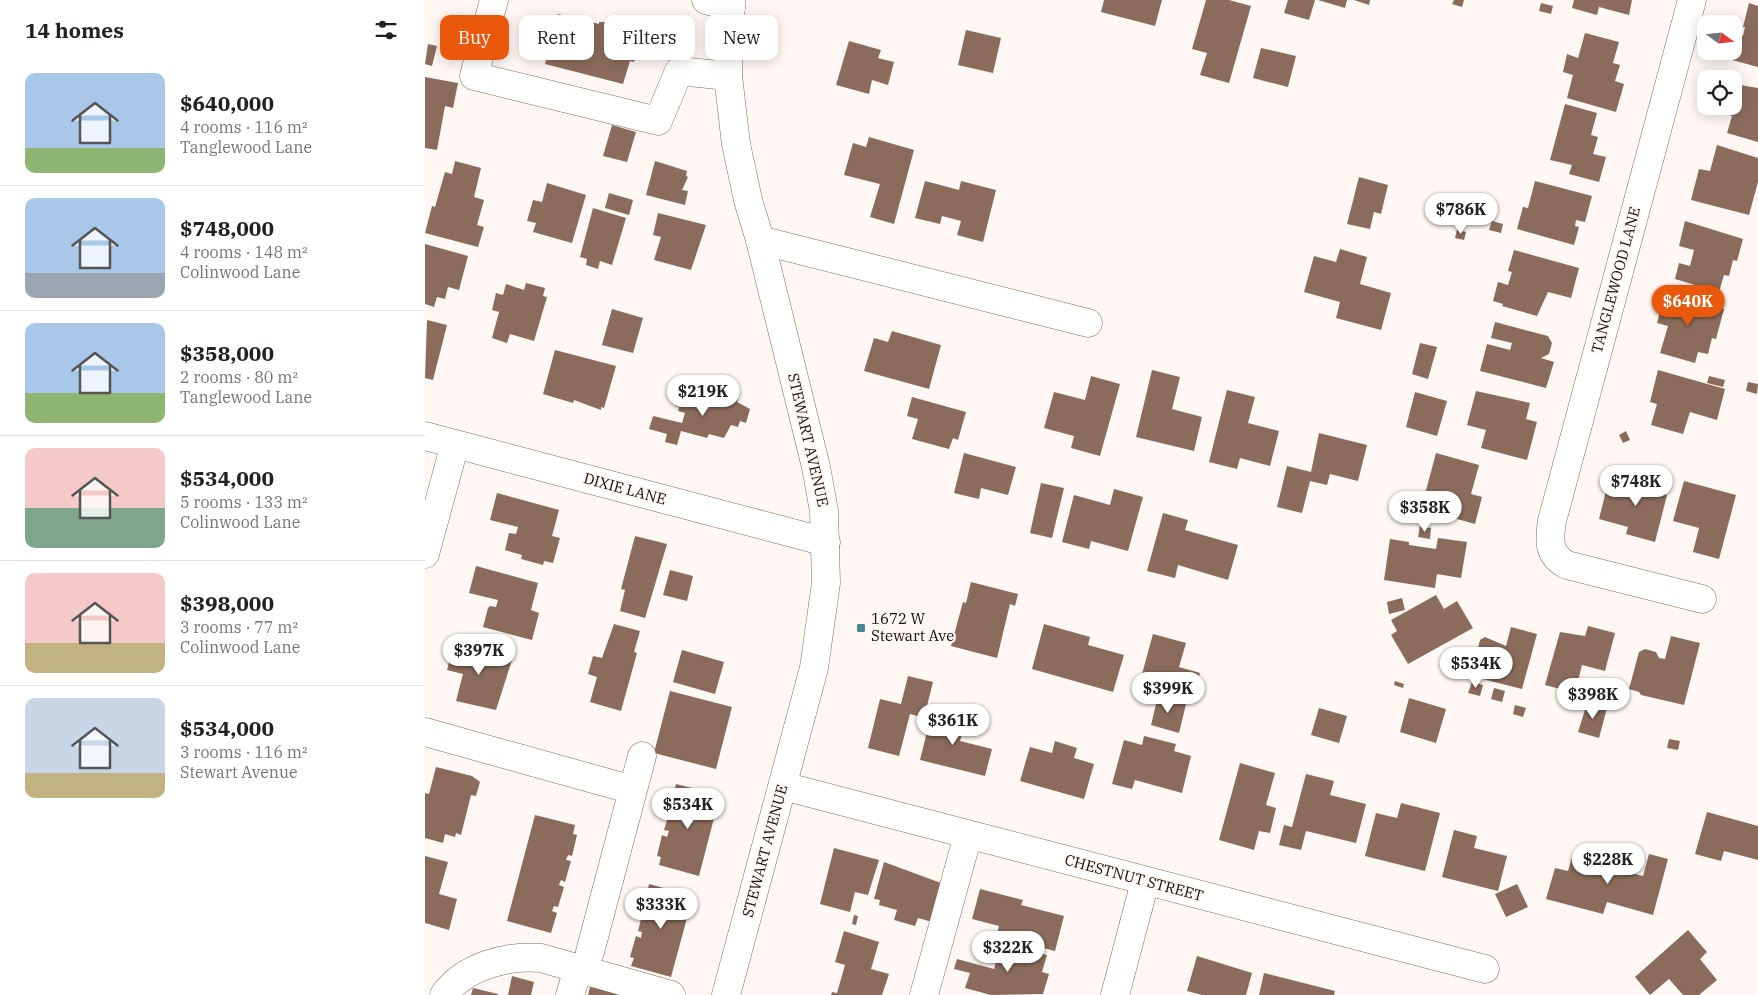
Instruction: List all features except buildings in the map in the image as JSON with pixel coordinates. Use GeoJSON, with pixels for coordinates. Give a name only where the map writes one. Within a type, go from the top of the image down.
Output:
{"type":"FeatureCollection","features":[{"type":"Feature","properties":{"kind":"street"},"geometry":{"type":"LineString","coordinates":[[494,0],[474,76],[658,121],[679,71],[728,76]]}},
{"type":"Feature","properties":{"kind":"street","name":"TANGLEWOOD LANE"},"geometry":{"type":"LineString","coordinates":[[1692,0],[1552,521],[1551,549],[1557,560],[1580,569],[1702,599]]}},
{"type":"Feature","properties":{"kind":"street","name":"STEWART AVENUE"},"geometry":{"type":"LineString","coordinates":[[723,2],[728,76],[736,144],[748,200],[760,240],[816,467],[824,511],[826,542],[826,583],[817,650],[783,786],[726,995]]}},
{"type":"Feature","properties":{"kind":"street"},"geometry":{"type":"LineString","coordinates":[[760,240],[1088,323]]}},
{"type":"Feature","properties":{"kind":"street","name":"DIXIE LANE"},"geometry":{"type":"LineString","coordinates":[[425,436],[826,542]]}},
{"type":"Feature","properties":{"kind":"street"},"geometry":{"type":"LineString","coordinates":[[425,554],[455,444]]}},
{"type":"Feature","properties":{"kind":"street"},"geometry":{"type":"LineString","coordinates":[[425,732],[633,790]]}},
{"type":"Feature","properties":{"kind":"street"},"geometry":{"type":"LineString","coordinates":[[570,995],[584,960],[642,756]]}},
{"type":"Feature","properties":{"kind":"street","name":"CHESTNUT STREET"},"geometry":{"type":"LineString","coordinates":[[783,786],[1145,882],[1485,969]]}},
{"type":"Feature","properties":{"kind":"street"},"geometry":{"type":"LineString","coordinates":[[925,995],[968,835]]}},
{"type":"Feature","properties":{"kind":"street"},"geometry":{"type":"LineString","coordinates":[[1115,995],[1145,882]]}},
{"type":"Feature","properties":{"kind":"street"},"geometry":{"type":"LineString","coordinates":[[444,995],[465,976],[484,966],[523,956],[584,960],[671,995]]}},
{"type":"Feature","properties":{"kind":"place","name":"1672 W Stewart Ave"},"geometry":{"type":"Point","coordinates":[861,628]}}]}
